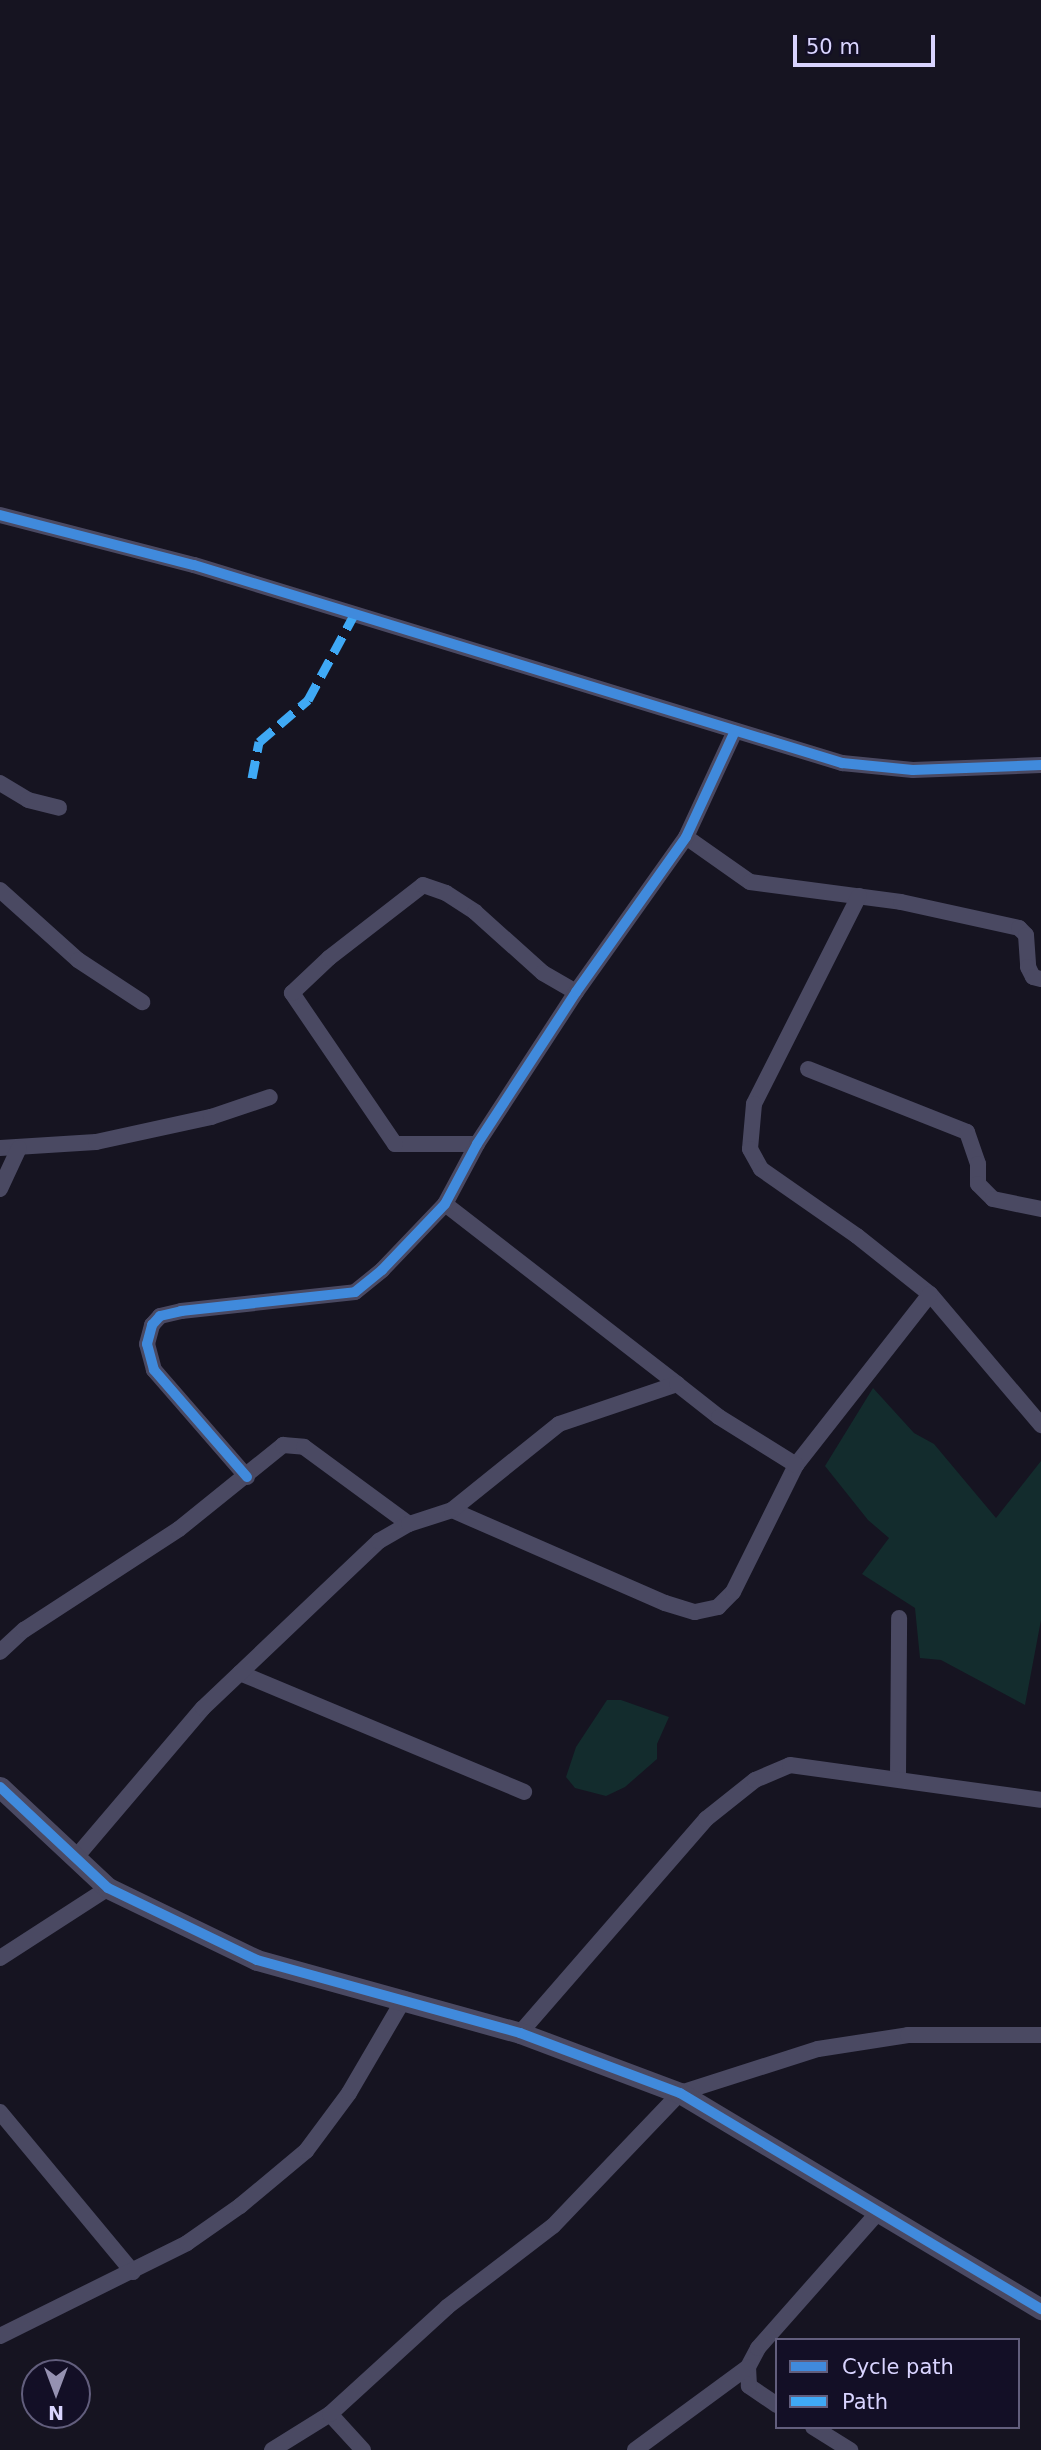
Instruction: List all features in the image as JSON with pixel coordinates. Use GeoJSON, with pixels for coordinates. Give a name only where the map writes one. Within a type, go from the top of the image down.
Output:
{"type":"FeatureCollection","features":[{"type":"Feature","properties":{"kind":"street"},"geometry":{"type":"LineString","coordinates":[[0,515],[194,565],[842,763],[913,770],[1041,765]]}},
{"type":"Feature","properties":{"kind":"street"},"geometry":{"type":"LineString","coordinates":[[247,1477],[154,1370],[147,1344],[152,1325],[160,1316],[181,1311],[355,1292],[445,1204],[477,1144],[576,992],[686,837],[735,731]]}},
{"type":"Feature","properties":{"kind":"street"},"geometry":{"type":"LineString","coordinates":[[0,783],[29,800],[59,808]]}},
{"type":"Feature","properties":{"kind":"street"},"geometry":{"type":"LineString","coordinates":[[686,837],[750,882],[859,896],[1001,921],[1019,928],[1026,935],[1028,967],[1033,977],[1041,979]]}},
{"type":"Feature","properties":{"kind":"street"},"geometry":{"type":"LineString","coordinates":[[477,1144],[395,1144],[292,993],[329,958],[423,886],[446,893],[475,912],[543,973],[576,992]]}},
{"type":"Feature","properties":{"kind":"street"},"geometry":{"type":"LineString","coordinates":[[0,890],[78,960],[142,1002]]}},
{"type":"Feature","properties":{"kind":"street"},"geometry":{"type":"LineString","coordinates":[[859,896],[754,1104],[750,1149],[761,1169],[858,1236],[930,1294],[1041,1425]]}},
{"type":"Feature","properties":{"kind":"street"},"geometry":{"type":"LineString","coordinates":[[808,1069],[967,1132],[978,1164],[978,1184],[993,1199],[1041,1209]]}},
{"type":"Feature","properties":{"kind":"street"},"geometry":{"type":"LineString","coordinates":[[0,1149],[138,1134],[211,1117],[270,1097]]}},
{"type":"Feature","properties":{"kind":"street"},"geometry":{"type":"LineString","coordinates":[[0,1189],[19,1148]]}},
{"type":"Feature","properties":{"kind":"street"},"geometry":{"type":"LineString","coordinates":[[445,1204],[719,1417],[796,1465]]}},
{"type":"Feature","properties":{"kind":"street"},"geometry":{"type":"LineString","coordinates":[[453,1510],[665,1603],[695,1612],[718,1607],[733,1592],[796,1465],[930,1294]]}},
{"type":"Feature","properties":{"kind":"street"},"geometry":{"type":"LineString","coordinates":[[77,1856],[203,1708],[379,1541],[409,1524],[453,1510],[559,1424],[677,1384]]}},
{"type":"Feature","properties":{"kind":"street"},"geometry":{"type":"LineString","coordinates":[[0,1652],[24,1630],[178,1529],[247,1477],[283,1445],[294,1444],[369,1491],[409,1524]]}},
{"type":"Feature","properties":{"kind":"street"},"geometry":{"type":"LineString","coordinates":[[898,1778],[899,1618]]}},
{"type":"Feature","properties":{"kind":"street"},"geometry":{"type":"LineString","coordinates":[[240,1673],[524,1792]]}},
{"type":"Feature","properties":{"kind":"street"},"geometry":{"type":"LineString","coordinates":[[520,2033],[706,1819],[755,1780],[790,1766],[898,1778],[1041,1800]]}},
{"type":"Feature","properties":{"kind":"street"},"geometry":{"type":"LineString","coordinates":[[0,1787],[77,1856],[108,1888],[257,1960],[520,2033],[680,2093],[1041,2309]]}},
{"type":"Feature","properties":{"kind":"street"},"geometry":{"type":"LineString","coordinates":[[0,1958],[108,1888]]}},
{"type":"Feature","properties":{"kind":"street"},"geometry":{"type":"LineString","coordinates":[[0,2336],[187,2243],[240,2206],[306,2151],[349,2094],[404,1999]]}},
{"type":"Feature","properties":{"kind":"street"},"geometry":{"type":"LineString","coordinates":[[272,2450],[330,2414],[447,2307],[553,2226],[680,2093],[831,2047],[908,2035],[1041,2035]]}},
{"type":"Feature","properties":{"kind":"street"},"geometry":{"type":"LineString","coordinates":[[0,2112],[133,2272]]}},
{"type":"Feature","properties":{"kind":"street"},"geometry":{"type":"LineString","coordinates":[[635,2450],[748,2367],[758,2348],[879,2211]]}},
{"type":"Feature","properties":{"kind":"street"},"geometry":{"type":"LineString","coordinates":[[748,2367],[750,2386],[775,2404]]}},
{"type":"Feature","properties":{"kind":"street"},"geometry":{"type":"LineString","coordinates":[[330,2414],[363,2450]]}},
{"type":"Feature","properties":{"kind":"street"},"geometry":{"type":"LineString","coordinates":[[816,2429],[850,2450]]}},
{"type":"Feature","properties":{"kind":"green space"},"geometry":{"type":"Polygon","coordinates":[[[873,1388],[914,1433],[934,1444],[996,1518],[1041,1461],[1041,1620],[1025,1705],[941,1660],[920,1658],[915,1608],[862,1574],[889,1538],[868,1520],[825,1466],[873,1388]]]}},
{"type":"Feature","properties":{"kind":"green space"},"geometry":{"type":"Polygon","coordinates":[[[607,1700],[621,1700],[669,1717],[657,1744],[657,1759],[625,1787],[606,1796],[575,1788],[566,1777],[576,1747],[607,1700]]]}},
{"type":"Feature","properties":{"kind":"marked path"},"geometry":{"type":"LineString","coordinates":[[252,778],[259,742],[308,700],[354,615]]}},
{"type":"Feature","properties":{"kind":"cycle path"},"geometry":{"type":"LineString","coordinates":[[0,515],[194,565],[842,763],[913,770],[1041,765]]}},
{"type":"Feature","properties":{"kind":"cycle path"},"geometry":{"type":"LineString","coordinates":[[247,1477],[154,1370],[147,1344],[152,1325],[160,1316],[181,1311],[355,1292],[382,1270],[445,1204],[477,1144],[576,992],[686,837],[735,731]]}},
{"type":"Feature","properties":{"kind":"cycle path"},"geometry":{"type":"LineString","coordinates":[[0,1787],[108,1888],[257,1960],[520,2033],[680,2093],[1041,2309]]}}]}
